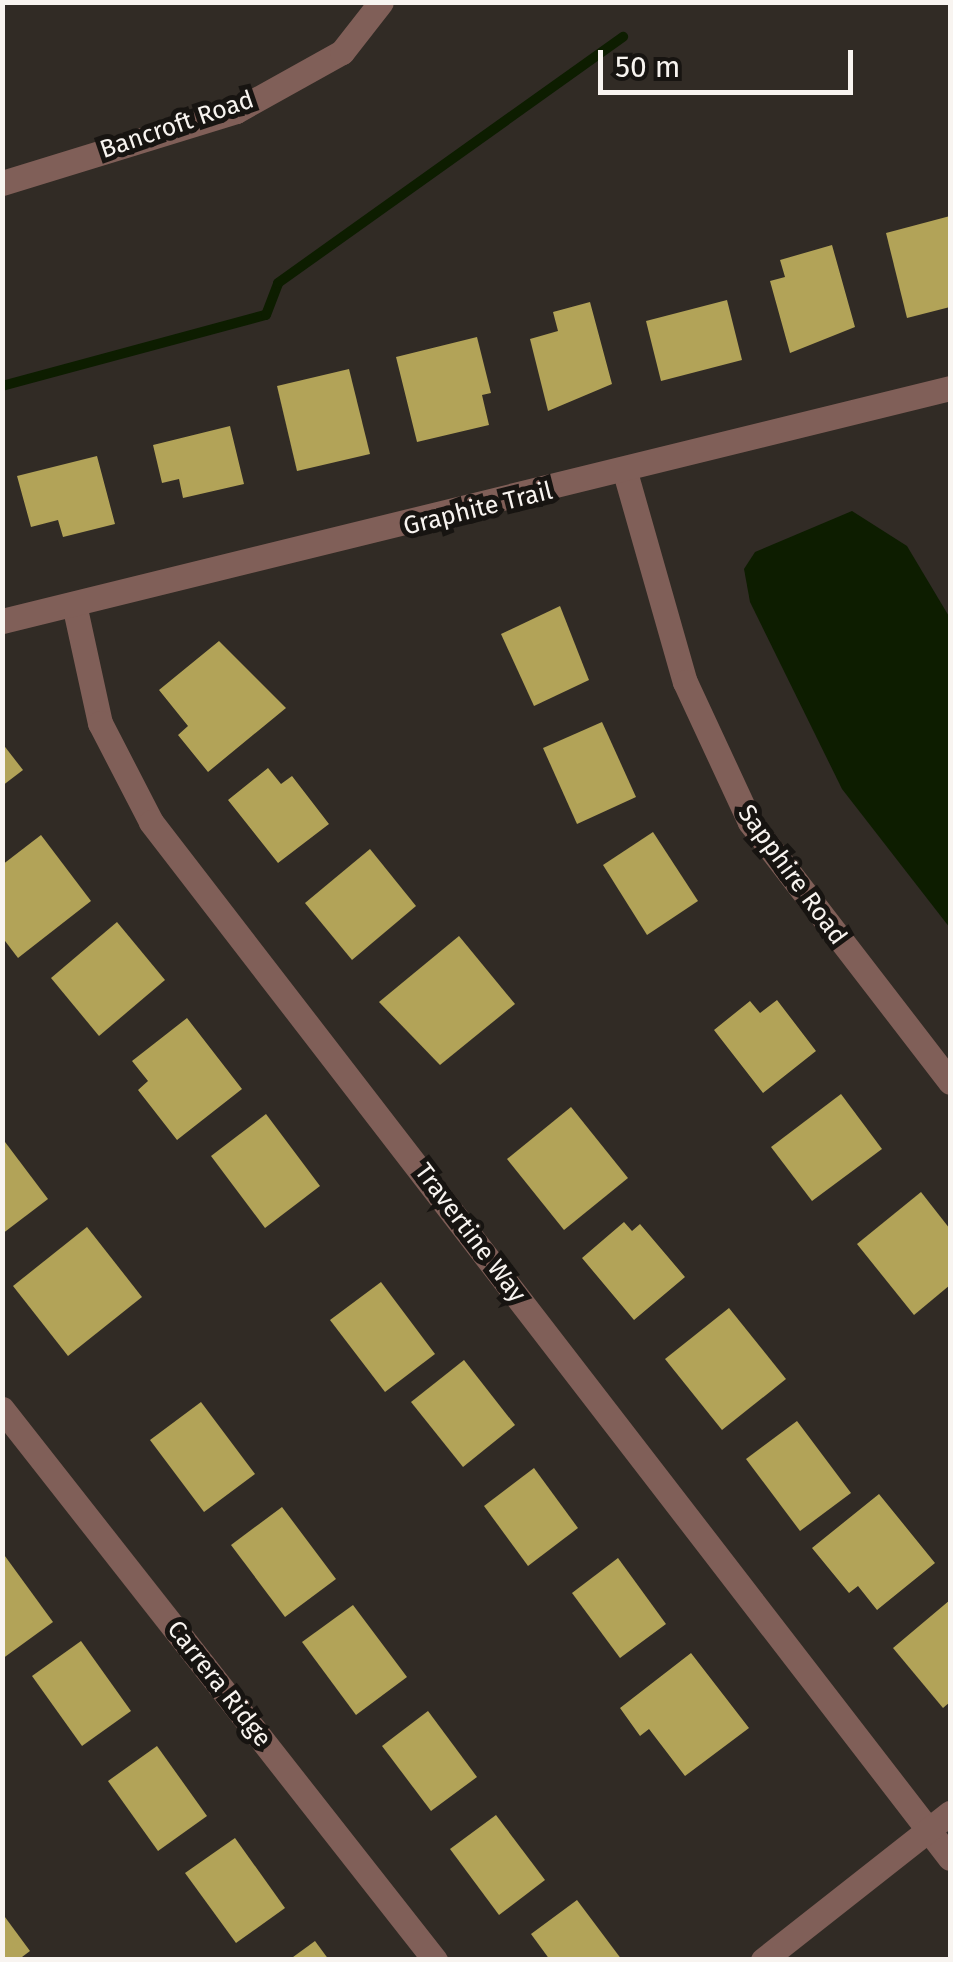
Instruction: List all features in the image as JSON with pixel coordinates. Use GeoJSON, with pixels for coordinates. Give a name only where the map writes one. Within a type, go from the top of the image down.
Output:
{"type":"FeatureCollection","features":[{"type":"Feature","properties":{"kind":"street","name":"Bancroft Road"},"geometry":{"type":"LineString","coordinates":[[2,183],[236,111],[342,52],[380,2]]}},
{"type":"Feature","properties":{"kind":"street","name":"Graphite Trail"},"geometry":{"type":"LineString","coordinates":[[2,620],[624,472],[950,388]]}},
{"type":"Feature","properties":{"kind":"street","name":"Sapphire Road"},"geometry":{"type":"LineString","coordinates":[[624,472],[680,666],[722,770],[789,877],[950,1082]]}},
{"type":"Feature","properties":{"kind":"street","name":"Travertine Way"},"geometry":{"type":"LineString","coordinates":[[74,604],[100,723],[151,822],[950,1858]]}},
{"type":"Feature","properties":{"kind":"street","name":"Carrera Ridge"},"geometry":{"type":"LineString","coordinates":[[2,1409],[435,1960]]}},
{"type":"Feature","properties":{"kind":"street"},"geometry":{"type":"LineString","coordinates":[[763,1960],[950,1813]]}},
{"type":"Feature","properties":{"kind":"shaded area"},"geometry":{"type":"Polygon","coordinates":[[[852,511],[907,546],[950,618],[950,928],[842,789],[750,602],[744,569],[755,552],[852,511]]]}},
{"type":"Feature","properties":{"kind":"building"},"geometry":{"type":"Polygon","coordinates":[[[950,216],[950,307],[907,318],[886,233],[950,216]]]}},
{"type":"Feature","properties":{"kind":"building"},"geometry":{"type":"Polygon","coordinates":[[[832,245],[855,327],[790,353],[770,281],[785,277],[780,260],[832,245]]]}},
{"type":"Feature","properties":{"kind":"building"},"geometry":{"type":"Polygon","coordinates":[[[727,300],[742,360],[661,381],[646,321],[727,300]]]}},
{"type":"Feature","properties":{"kind":"building"},"geometry":{"type":"Polygon","coordinates":[[[590,302],[612,384],[548,411],[530,339],[558,331],[553,312],[590,302]]]}},
{"type":"Feature","properties":{"kind":"building"},"geometry":{"type":"Polygon","coordinates":[[[477,337],[491,393],[482,395],[489,425],[417,442],[396,357],[477,337]]]}},
{"type":"Feature","properties":{"kind":"building"},"geometry":{"type":"Polygon","coordinates":[[[349,369],[370,454],[297,471],[277,386],[349,369]]]}},
{"type":"Feature","properties":{"kind":"building"},"geometry":{"type":"Polygon","coordinates":[[[230,426],[244,484],[183,498],[179,479],[162,483],[153,445],[230,426]]]}},
{"type":"Feature","properties":{"kind":"building"},"geometry":{"type":"Polygon","coordinates":[[[97,456],[115,524],[63,537],[58,520],[31,527],[17,476],[97,456]]]}},
{"type":"Feature","properties":{"kind":"building"},"geometry":{"type":"Polygon","coordinates":[[[560,606],[589,680],[534,706],[501,634],[560,606]]]}},
{"type":"Feature","properties":{"kind":"building"},"geometry":{"type":"Polygon","coordinates":[[[219,641],[286,708],[208,772],[178,735],[188,726],[159,690],[219,641]]]}},
{"type":"Feature","properties":{"kind":"building"},"geometry":{"type":"Polygon","coordinates":[[[602,722],[636,797],[577,824],[543,748],[602,722]]]}},
{"type":"Feature","properties":{"kind":"building"},"geometry":{"type":"Polygon","coordinates":[[[2,743],[23,770],[2,786],[2,743]]]}},
{"type":"Feature","properties":{"kind":"building"},"geometry":{"type":"Polygon","coordinates":[[[268,768],[281,784],[292,776],[329,824],[278,863],[228,800],[268,768]]]}},
{"type":"Feature","properties":{"kind":"building"},"geometry":{"type":"Polygon","coordinates":[[[653,832],[698,901],[647,935],[603,865],[653,832]]]}},
{"type":"Feature","properties":{"kind":"building"},"geometry":{"type":"Polygon","coordinates":[[[41,835],[91,901],[18,958],[2,937],[2,865],[41,835]]]}},
{"type":"Feature","properties":{"kind":"building"},"geometry":{"type":"Polygon","coordinates":[[[370,849],[416,906],[352,960],[305,903],[370,849]]]}},
{"type":"Feature","properties":{"kind":"building"},"geometry":{"type":"Polygon","coordinates":[[[117,922],[165,980],[99,1036],[51,978],[117,922]]]}},
{"type":"Feature","properties":{"kind":"building"},"geometry":{"type":"Polygon","coordinates":[[[459,936],[515,1004],[440,1065],[379,1002],[459,936]]]}},
{"type":"Feature","properties":{"kind":"building"},"geometry":{"type":"Polygon","coordinates":[[[777,1000],[816,1051],[763,1093],[714,1030],[750,1001],[760,1013],[777,1000]]]}},
{"type":"Feature","properties":{"kind":"building"},"geometry":{"type":"Polygon","coordinates":[[[187,1018],[242,1089],[177,1140],[138,1090],[148,1081],[132,1061],[187,1018]]]}},
{"type":"Feature","properties":{"kind":"building"},"geometry":{"type":"Polygon","coordinates":[[[841,1094],[882,1149],[812,1201],[771,1147],[841,1094]]]}},
{"type":"Feature","properties":{"kind":"building"},"geometry":{"type":"Polygon","coordinates":[[[571,1107],[628,1178],[564,1230],[507,1159],[571,1107]]]}},
{"type":"Feature","properties":{"kind":"building"},"geometry":{"type":"Polygon","coordinates":[[[266,1114],[320,1186],[265,1228],[211,1156],[266,1114]]]}},
{"type":"Feature","properties":{"kind":"building"},"geometry":{"type":"Polygon","coordinates":[[[2,1138],[48,1199],[2,1234],[2,1138]]]}},
{"type":"Feature","properties":{"kind":"building"},"geometry":{"type":"Polygon","coordinates":[[[921,1192],[950,1229],[950,1285],[914,1315],[857,1244],[921,1192]]]}},
{"type":"Feature","properties":{"kind":"building"},"geometry":{"type":"Polygon","coordinates":[[[624,1222],[632,1231],[640,1224],[685,1277],[634,1320],[582,1258],[624,1222]]]}},
{"type":"Feature","properties":{"kind":"building"},"geometry":{"type":"Polygon","coordinates":[[[87,1227],[142,1297],[68,1356],[13,1286],[87,1227]]]}},
{"type":"Feature","properties":{"kind":"building"},"geometry":{"type":"Polygon","coordinates":[[[381,1282],[435,1354],[385,1392],[330,1320],[381,1282]]]}},
{"type":"Feature","properties":{"kind":"building"},"geometry":{"type":"Polygon","coordinates":[[[729,1308],[786,1379],[722,1430],[665,1359],[729,1308]]]}},
{"type":"Feature","properties":{"kind":"building"},"geometry":{"type":"Polygon","coordinates":[[[464,1360],[515,1425],[463,1467],[411,1402],[464,1360]]]}},
{"type":"Feature","properties":{"kind":"building"},"geometry":{"type":"Polygon","coordinates":[[[201,1402],[255,1474],[204,1512],[150,1440],[201,1402]]]}},
{"type":"Feature","properties":{"kind":"building"},"geometry":{"type":"Polygon","coordinates":[[[797,1421],[851,1493],[800,1531],[746,1459],[797,1421]]]}},
{"type":"Feature","properties":{"kind":"building"},"geometry":{"type":"Polygon","coordinates":[[[534,1468],[578,1528],[528,1566],[484,1506],[534,1468]]]}},
{"type":"Feature","properties":{"kind":"building"},"geometry":{"type":"Polygon","coordinates":[[[879,1494],[935,1563],[877,1610],[858,1586],[849,1593],[812,1548],[879,1494]]]}},
{"type":"Feature","properties":{"kind":"building"},"geometry":{"type":"Polygon","coordinates":[[[282,1507],[336,1579],[285,1617],[231,1545],[282,1507]]]}},
{"type":"Feature","properties":{"kind":"building"},"geometry":{"type":"Polygon","coordinates":[[[2,1552],[53,1622],[2,1659],[2,1552]]]}},
{"type":"Feature","properties":{"kind":"building"},"geometry":{"type":"Polygon","coordinates":[[[618,1558],[666,1624],[620,1658],[572,1593],[618,1558]]]}},
{"type":"Feature","properties":{"kind":"building"},"geometry":{"type":"Polygon","coordinates":[[[950,1600],[950,1702],[943,1708],[893,1648],[950,1600]]]}},
{"type":"Feature","properties":{"kind":"building"},"geometry":{"type":"Polygon","coordinates":[[[353,1605],[407,1677],[356,1715],[302,1642],[353,1605]]]}},
{"type":"Feature","properties":{"kind":"building"},"geometry":{"type":"Polygon","coordinates":[[[81,1641],[131,1711],[82,1746],[32,1676],[81,1641]]]}},
{"type":"Feature","properties":{"kind":"building"},"geometry":{"type":"Polygon","coordinates":[[[691,1653],[749,1728],[685,1776],[649,1729],[640,1736],[620,1708],[691,1653]]]}},
{"type":"Feature","properties":{"kind":"building"},"geometry":{"type":"Polygon","coordinates":[[[428,1711],[477,1777],[431,1811],[382,1746],[428,1711]]]}},
{"type":"Feature","properties":{"kind":"building"},"geometry":{"type":"Polygon","coordinates":[[[157,1746],[207,1816],[158,1851],[108,1781],[157,1746]]]}},
{"type":"Feature","properties":{"kind":"building"},"geometry":{"type":"Polygon","coordinates":[[[496,1815],[545,1880],[499,1915],[450,1849],[496,1815]]]}},
{"type":"Feature","properties":{"kind":"building"},"geometry":{"type":"Polygon","coordinates":[[[235,1838],[285,1908],[236,1943],[185,1873],[235,1838]]]}},
{"type":"Feature","properties":{"kind":"building"},"geometry":{"type":"Polygon","coordinates":[[[577,1900],[622,1960],[550,1960],[531,1934],[577,1900]]]}},
{"type":"Feature","properties":{"kind":"building"},"geometry":{"type":"Polygon","coordinates":[[[2,1913],[30,1951],[18,1960],[2,1960],[2,1913]]]}},
{"type":"Feature","properties":{"kind":"building"},"geometry":{"type":"Polygon","coordinates":[[[315,1941],[329,1960],[289,1960],[315,1941]]]}},
{"type":"Feature","properties":{"kind":"waterway"},"geometry":{"type":"LineString","coordinates":[[2,386],[266,315],[278,283],[623,37]]}}]}
